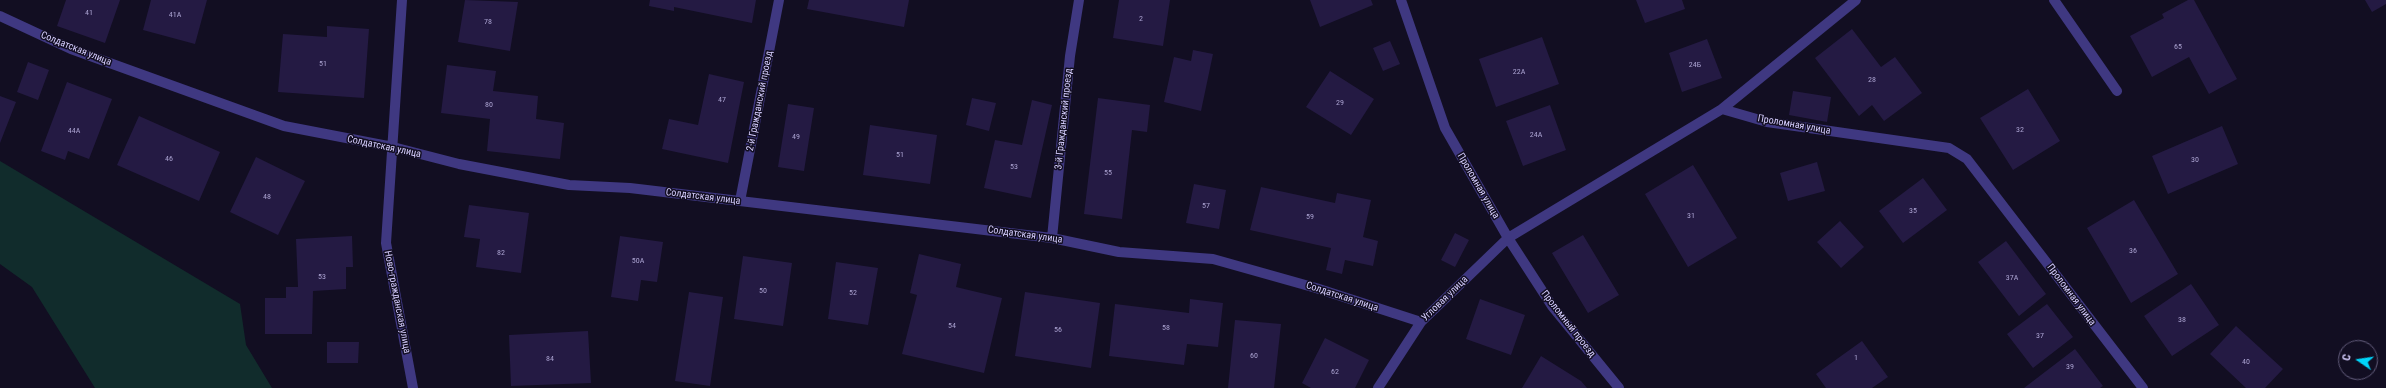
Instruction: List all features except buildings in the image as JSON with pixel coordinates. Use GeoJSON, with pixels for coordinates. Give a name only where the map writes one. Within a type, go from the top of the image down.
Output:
{"type":"FeatureCollection","features":[{"type":"Feature","properties":{"kind":"street","name":"Ново-гражданская улица"},"geometry":{"type":"LineString","coordinates":[[402,0],[386,243],[413,388]]}},
{"type":"Feature","properties":{"kind":"street","name":"2-й Гражданский проезд"},"geometry":{"type":"LineString","coordinates":[[740,201],[779,0]]}},
{"type":"Feature","properties":{"kind":"street","name":"3-й Гражданский проезд"},"geometry":{"type":"LineString","coordinates":[[1052,238],[1070,56],[1079,0]]}},
{"type":"Feature","properties":{"kind":"street","name":"Проломная улица"},"geometry":{"type":"LineString","coordinates":[[1401,0],[1445,128],[1508,238]]}},
{"type":"Feature","properties":{"kind":"street"},"geometry":{"type":"LineString","coordinates":[[1508,238],[1722,109],[1856,0]]}},
{"type":"Feature","properties":{"kind":"street"},"geometry":{"type":"LineString","coordinates":[[2054,0],[2117,91]]}},
{"type":"Feature","properties":{"kind":"street","name":"Солдатская улица"},"geometry":{"type":"LineString","coordinates":[[0,16],[71,49],[284,126],[393,148],[458,164],[569,185],[630,188],[1052,238],[1119,252],[1213,259],[1316,288],[1421,322]]}},
{"type":"Feature","properties":{"kind":"street","name":"Проломная улица"},"geometry":{"type":"LineString","coordinates":[[1722,109],[1767,122],[1949,148],[1967,159],[2142,388]]}},
{"type":"Feature","properties":{"kind":"street","name":"Угловая улица"},"geometry":{"type":"LineString","coordinates":[[1378,388],[1421,322],[1508,238]]}},
{"type":"Feature","properties":{"kind":"street","name":"Проломный проезд"},"geometry":{"type":"LineString","coordinates":[[1508,238],[1552,306],[1618,388]]}},
{"type":"Feature","properties":{"kind":"green space"},"geometry":{"type":"Polygon","coordinates":[[[0,161],[240,304],[246,345],[272,388],[95,388],[32,287],[0,264],[0,161]]]}}]}
